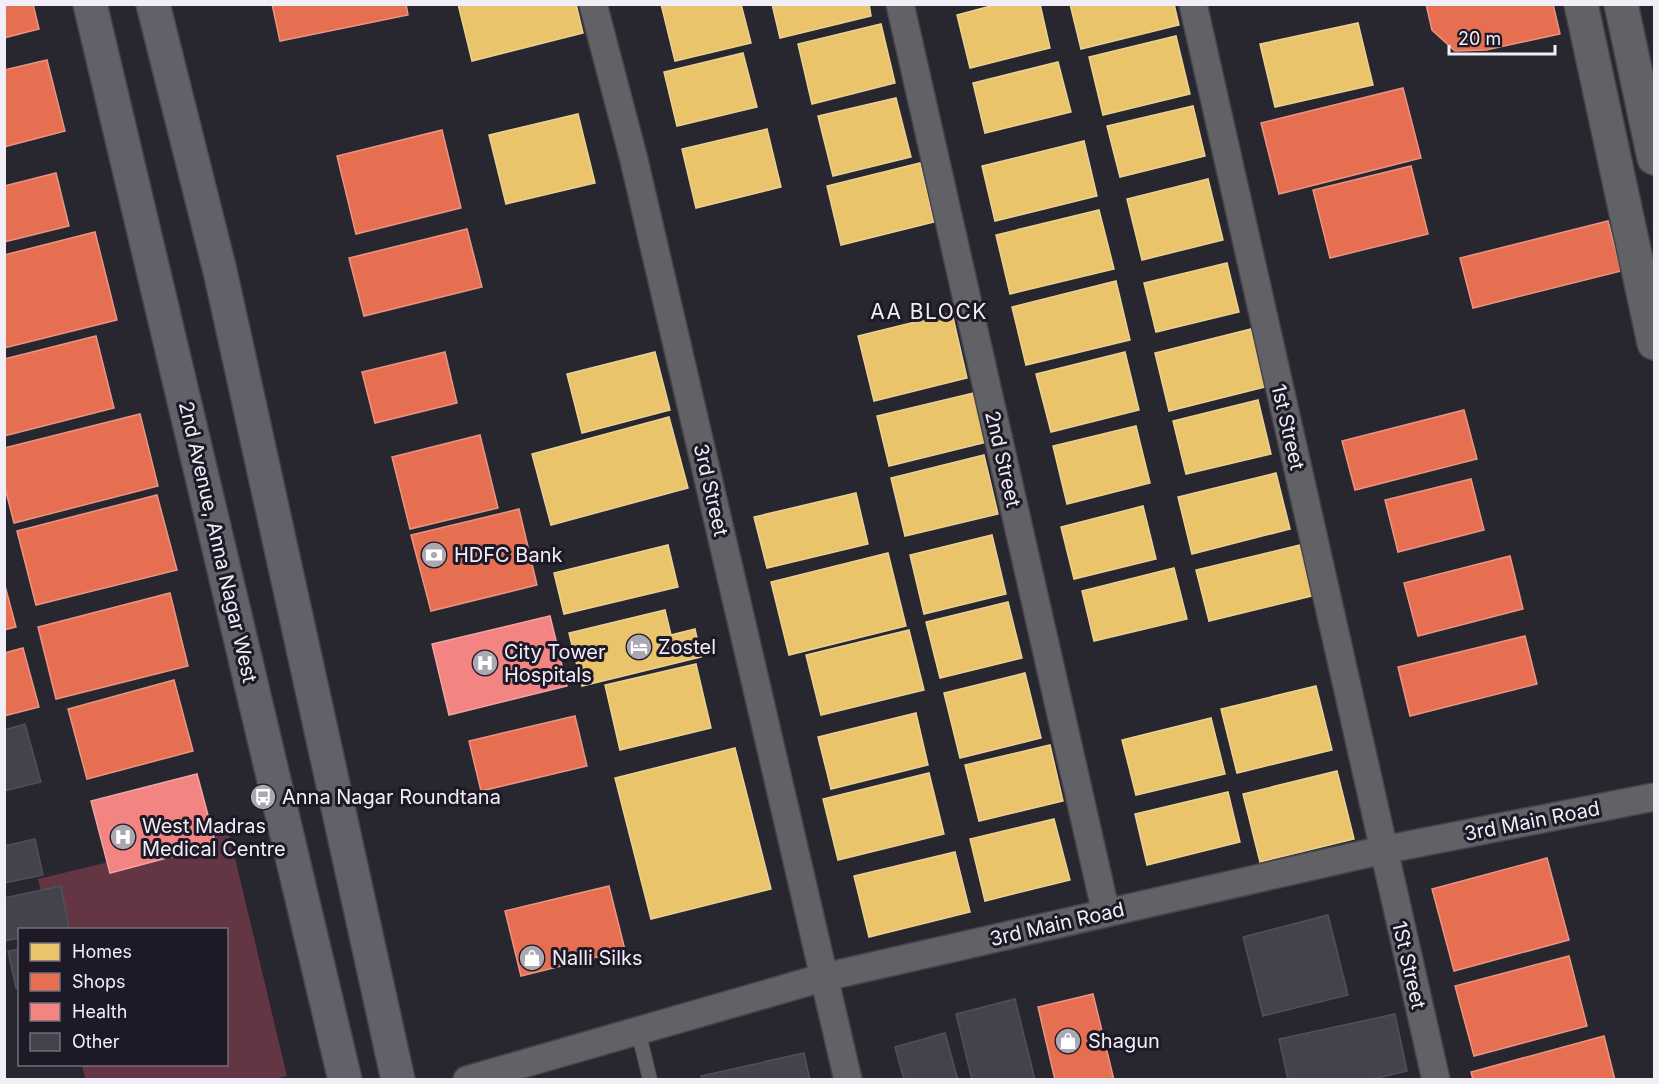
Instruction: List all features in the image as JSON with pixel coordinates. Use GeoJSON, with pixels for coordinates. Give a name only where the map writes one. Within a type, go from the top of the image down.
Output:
{"type":"FeatureCollection","features":[{"type":"Feature","properties":{"kind":"main road","name":"2nd Avenue, Anna Nagar West"},"geometry":{"type":"LineString","coordinates":[[90,4],[345,1080]]}},
{"type":"Feature","properties":{"kind":"main road"},"geometry":{"type":"LineString","coordinates":[[153,4],[220,270],[398,1080]]}},
{"type":"Feature","properties":{"kind":"street","name":"3rd Street"},"geometry":{"type":"LineString","coordinates":[[593,4],[634,160],[848,1080]]}},
{"type":"Feature","properties":{"kind":"street","name":"2nd Street"},"geometry":{"type":"LineString","coordinates":[[900,4],[1106,913]]}},
{"type":"Feature","properties":{"kind":"street","name":"1st Street"},"geometry":{"type":"LineString","coordinates":[[1192,4],[1383,850]]}},
{"type":"Feature","properties":{"kind":"street"},"geometry":{"type":"LineString","coordinates":[[1581,4],[1654,343]]}},
{"type":"Feature","properties":{"kind":"street"},"geometry":{"type":"LineString","coordinates":[[1621,4],[1654,158]]}},
{"type":"Feature","properties":{"kind":"street","name":"3rd Main Road"},"geometry":{"type":"LineString","coordinates":[[467,1080],[825,977],[1383,850],[1654,797]]}},
{"type":"Feature","properties":{"kind":"street","name":"1St Street"},"geometry":{"type":"LineString","coordinates":[[1383,850],[1436,1080]]}},
{"type":"Feature","properties":{"kind":"lane"},"geometry":{"type":"LineString","coordinates":[[638,1030],[650,1080]]}},
{"type":"Feature","properties":{"kind":"shaded area"},"geometry":{"type":"Polygon","coordinates":[[[229,833],[287,1076],[270,1080],[85,1079],[82,1066],[228,1066],[228,928],[50,928],[38,879],[229,833]]]}},
{"type":"Feature","properties":{"kind":"building: Homes"},"geometry":{"type":"Polygon","coordinates":[[[458,4],[576,4],[583,33],[472,61],[458,4]]]}},
{"type":"Feature","properties":{"kind":"building: Homes"},"geometry":{"type":"Polygon","coordinates":[[[661,4],[741,4],[751,43],[675,61],[661,4]]]}},
{"type":"Feature","properties":{"kind":"building: Homes"},"geometry":{"type":"Polygon","coordinates":[[[772,4],[869,4],[871,16],[780,38],[772,4]]]}},
{"type":"Feature","properties":{"kind":"building: Homes"},"geometry":{"type":"Polygon","coordinates":[[[998,4],[1040,4],[1050,48],[970,68],[957,15],[998,4]]]}},
{"type":"Feature","properties":{"kind":"building: Homes"},"geometry":{"type":"Polygon","coordinates":[[[1070,4],[1174,4],[1179,25],[1081,49],[1070,4]]]}},
{"type":"Feature","properties":{"kind":"building: Homes"},"geometry":{"type":"Polygon","coordinates":[[[1358,23],[1373,85],[1275,107],[1260,44],[1358,23]]]}},
{"type":"Feature","properties":{"kind":"building: Homes"},"geometry":{"type":"Polygon","coordinates":[[[881,24],[895,83],[812,104],[798,44],[881,24]]]}},
{"type":"Feature","properties":{"kind":"building: Homes"},"geometry":{"type":"Polygon","coordinates":[[[1176,36],[1190,94],[1103,115],[1089,57],[1176,36]]]}},
{"type":"Feature","properties":{"kind":"building: Homes"},"geometry":{"type":"Polygon","coordinates":[[[743,53],[757,107],[677,126],[664,72],[743,53]]]}},
{"type":"Feature","properties":{"kind":"building: Homes"},"geometry":{"type":"Polygon","coordinates":[[[1058,62],[1071,112],[985,133],[973,83],[1058,62]]]}},
{"type":"Feature","properties":{"kind":"building: Homes"},"geometry":{"type":"Polygon","coordinates":[[[896,98],[911,157],[833,176],[818,116],[896,98]]]}},
{"type":"Feature","properties":{"kind":"building: Homes"},"geometry":{"type":"Polygon","coordinates":[[[1193,106],[1205,156],[1120,177],[1107,126],[1193,106]]]}},
{"type":"Feature","properties":{"kind":"building: Homes"},"geometry":{"type":"Polygon","coordinates":[[[578,114],[595,183],[506,204],[489,135],[578,114]]]}},
{"type":"Feature","properties":{"kind":"building: Homes"},"geometry":{"type":"Polygon","coordinates":[[[767,129],[781,187],[696,208],[682,149],[767,129]]]}},
{"type":"Feature","properties":{"kind":"building: Homes"},"geometry":{"type":"Polygon","coordinates":[[[1084,141],[1097,196],[995,221],[982,166],[1084,141]]]}},
{"type":"Feature","properties":{"kind":"building: Homes"},"geometry":{"type":"Polygon","coordinates":[[[920,163],[934,222],[841,245],[827,186],[920,163]]]}},
{"type":"Feature","properties":{"kind":"building: Homes"},"geometry":{"type":"Polygon","coordinates":[[[1208,179],[1223,240],[1142,260],[1127,199],[1208,179]]]}},
{"type":"Feature","properties":{"kind":"building: Homes"},"geometry":{"type":"Polygon","coordinates":[[[1099,210],[1114,269],[1010,294],[996,235],[1099,210]]]}},
{"type":"Feature","properties":{"kind":"building: Homes"},"geometry":{"type":"Polygon","coordinates":[[[1227,263],[1239,312],[1156,332],[1144,283],[1227,263]]]}},
{"type":"Feature","properties":{"kind":"building: Homes"},"geometry":{"type":"Polygon","coordinates":[[[1116,281],[1130,340],[1026,365],[1012,307],[1116,281]]]}},
{"type":"Feature","properties":{"kind":"building: Homes"},"geometry":{"type":"Polygon","coordinates":[[[952,313],[967,378],[874,401],[858,336],[952,313]]]}},
{"type":"Feature","properties":{"kind":"building: Homes"},"geometry":{"type":"Polygon","coordinates":[[[1251,329],[1265,387],[1169,411],[1155,353],[1251,329]]]}},
{"type":"Feature","properties":{"kind":"building: Homes"},"geometry":{"type":"Polygon","coordinates":[[[655,352],[670,410],[582,433],[567,374],[655,352]]]}},
{"type":"Feature","properties":{"kind":"building: Homes"},"geometry":{"type":"Polygon","coordinates":[[[1125,352],[1139,410],[1051,432],[1036,374],[1125,352]]]}},
{"type":"Feature","properties":{"kind":"building: Homes"},"geometry":{"type":"Polygon","coordinates":[[[974,393],[987,442],[889,466],[877,416],[974,393]]]}},
{"type":"Feature","properties":{"kind":"building: Homes"},"geometry":{"type":"Polygon","coordinates":[[[1258,400],[1271,454],[1186,474],[1173,421],[1258,400]]]}},
{"type":"Feature","properties":{"kind":"building: Homes"},"geometry":{"type":"Polygon","coordinates":[[[669,417],[688,488],[551,525],[532,454],[669,417]]]}},
{"type":"Feature","properties":{"kind":"building: Homes"},"geometry":{"type":"Polygon","coordinates":[[[1136,426],[1150,483],[1067,504],[1053,446],[1136,426]]]}},
{"type":"Feature","properties":{"kind":"building: Homes"},"geometry":{"type":"Polygon","coordinates":[[[984,455],[998,514],[905,536],[891,478],[984,455]]]}},
{"type":"Feature","properties":{"kind":"building: Homes"},"geometry":{"type":"Polygon","coordinates":[[[1276,473],[1290,529],[1192,554],[1178,497],[1276,473]]]}},
{"type":"Feature","properties":{"kind":"building: Homes"},"geometry":{"type":"Polygon","coordinates":[[[856,493],[868,544],[767,568],[754,517],[856,493]]]}},
{"type":"Feature","properties":{"kind":"building: Homes"},"geometry":{"type":"Polygon","coordinates":[[[1143,506],[1156,559],[1074,579],[1061,527],[1143,506]]]}},
{"type":"Feature","properties":{"kind":"building: Homes"},"geometry":{"type":"Polygon","coordinates":[[[992,535],[1006,594],[924,614],[910,555],[992,535]]]}},
{"type":"Feature","properties":{"kind":"building: Homes"},"geometry":{"type":"Polygon","coordinates":[[[668,545],[678,587],[564,614],[554,573],[668,545]]]}},
{"type":"Feature","properties":{"kind":"building: Homes"},"geometry":{"type":"Polygon","coordinates":[[[1300,545],[1312,596],[1209,621],[1196,570],[1300,545]]]}},
{"type":"Feature","properties":{"kind":"building: Homes"},"geometry":{"type":"Polygon","coordinates":[[[888,553],[906,626],[789,655],[771,582],[888,553]]]}},
{"type":"Feature","properties":{"kind":"building: Homes"},"geometry":{"type":"Polygon","coordinates":[[[1174,568],[1187,619],[1094,641],[1082,591],[1174,568]]]}},
{"type":"Feature","properties":{"kind":"building: Homes"},"geometry":{"type":"Polygon","coordinates":[[[1008,602],[1022,658],[940,678],[926,622],[1008,602]]]}},
{"type":"Feature","properties":{"kind":"building: Homes"},"geometry":{"type":"Polygon","coordinates":[[[665,610],[671,635],[695,629],[701,657],[582,686],[569,633],[665,610]]]}},
{"type":"Feature","properties":{"kind":"building: Homes"},"geometry":{"type":"Polygon","coordinates":[[[909,630],[924,690],[821,715],[806,655],[909,630]]]}},
{"type":"Feature","properties":{"kind":"building: Homes"},"geometry":{"type":"Polygon","coordinates":[[[696,664],[711,728],[620,750],[605,685],[696,664]]]}},
{"type":"Feature","properties":{"kind":"building: Homes"},"geometry":{"type":"Polygon","coordinates":[[[1025,673],[1041,738],[960,758],[944,693],[1025,673]]]}},
{"type":"Feature","properties":{"kind":"building: Homes"},"geometry":{"type":"Polygon","coordinates":[[[1316,686],[1332,750],[1237,773],[1221,709],[1316,686]]]}},
{"type":"Feature","properties":{"kind":"building: Homes"},"geometry":{"type":"Polygon","coordinates":[[[916,713],[928,765],[831,789],[818,737],[916,713]]]}},
{"type":"Feature","properties":{"kind":"building: Homes"},"geometry":{"type":"Polygon","coordinates":[[[1211,718],[1225,774],[1136,795],[1122,740],[1211,718]]]}},
{"type":"Feature","properties":{"kind":"building: Homes"},"geometry":{"type":"Polygon","coordinates":[[[1050,745],[1063,801],[979,821],[965,765],[1050,745]]]}},
{"type":"Feature","properties":{"kind":"building: Homes"},"geometry":{"type":"Polygon","coordinates":[[[735,748],[771,889],[651,919],[615,778],[735,748]]]}},
{"type":"Feature","properties":{"kind":"building: Homes"},"geometry":{"type":"Polygon","coordinates":[[[1337,771],[1354,839],[1260,862],[1243,794],[1337,771]]]}},
{"type":"Feature","properties":{"kind":"building: Homes"},"geometry":{"type":"Polygon","coordinates":[[[929,773],[944,834],[838,860],[823,799],[929,773]]]}},
{"type":"Feature","properties":{"kind":"building: Homes"},"geometry":{"type":"Polygon","coordinates":[[[1228,792],[1240,842],[1147,865],[1135,814],[1228,792]]]}},
{"type":"Feature","properties":{"kind":"building: Homes"},"geometry":{"type":"Polygon","coordinates":[[[1054,819],[1070,880],[985,901],[970,839],[1054,819]]]}},
{"type":"Feature","properties":{"kind":"building: Homes"},"geometry":{"type":"Polygon","coordinates":[[[955,852],[970,912],[869,937],[854,876],[955,852]]]}},
{"type":"Feature","properties":{"kind":"building: Shops"},"geometry":{"type":"Polygon","coordinates":[[[4,4],[33,4],[39,29],[4,38],[4,4]]]}},
{"type":"Feature","properties":{"kind":"building: Shops"},"geometry":{"type":"Polygon","coordinates":[[[272,4],[406,4],[408,15],[280,41],[272,4]]]}},
{"type":"Feature","properties":{"kind":"building: Shops"},"geometry":{"type":"Polygon","coordinates":[[[1426,4],[1553,4],[1560,34],[1486,50],[1455,51],[1432,30],[1426,4]]]}},
{"type":"Feature","properties":{"kind":"building: Shops"},"geometry":{"type":"Polygon","coordinates":[[[47,60],[65,131],[4,147],[4,70],[47,60]]]}},
{"type":"Feature","properties":{"kind":"building: Shops"},"geometry":{"type":"Polygon","coordinates":[[[1403,88],[1421,158],[1279,194],[1261,123],[1403,88]]]}},
{"type":"Feature","properties":{"kind":"building: Shops"},"geometry":{"type":"Polygon","coordinates":[[[442,130],[461,208],[356,234],[337,156],[442,130]]]}},
{"type":"Feature","properties":{"kind":"building: Shops"},"geometry":{"type":"Polygon","coordinates":[[[1411,166],[1428,234],[1330,258],[1313,190],[1411,166]]]}},
{"type":"Feature","properties":{"kind":"building: Shops"},"geometry":{"type":"Polygon","coordinates":[[[56,173],[69,226],[4,242],[4,186],[56,173]]]}},
{"type":"Feature","properties":{"kind":"building: Shops"},"geometry":{"type":"Polygon","coordinates":[[[1608,221],[1621,271],[1473,308],[1460,258],[1608,221]]]}},
{"type":"Feature","properties":{"kind":"building: Shops"},"geometry":{"type":"Polygon","coordinates":[[[467,229],[482,287],[364,316],[349,258],[467,229]]]}},
{"type":"Feature","properties":{"kind":"building: Shops"},"geometry":{"type":"Polygon","coordinates":[[[95,232],[117,320],[4,348],[4,255],[95,232]]]}},
{"type":"Feature","properties":{"kind":"building: Shops"},"geometry":{"type":"Polygon","coordinates":[[[96,336],[114,408],[4,436],[4,359],[96,336]]]}},
{"type":"Feature","properties":{"kind":"building: Shops"},"geometry":{"type":"Polygon","coordinates":[[[445,352],[457,403],[375,423],[362,372],[445,352]]]}},
{"type":"Feature","properties":{"kind":"building: Shops"},"geometry":{"type":"Polygon","coordinates":[[[1464,410],[1477,459],[1355,490],[1342,441],[1464,410]]]}},
{"type":"Feature","properties":{"kind":"building: Shops"},"geometry":{"type":"Polygon","coordinates":[[[140,414],[158,486],[14,523],[4,484],[4,448],[140,414]]]}},
{"type":"Feature","properties":{"kind":"building: Shops"},"geometry":{"type":"Polygon","coordinates":[[[480,435],[498,508],[410,529],[392,457],[480,435]]]}},
{"type":"Feature","properties":{"kind":"building: Shops"},"geometry":{"type":"Polygon","coordinates":[[[1471,479],[1484,530],[1398,552],[1385,500],[1471,479]]]}},
{"type":"Feature","properties":{"kind":"building: Shops"},"geometry":{"type":"Polygon","coordinates":[[[157,495],[177,570],[36,605],[17,531],[157,495]]]}},
{"type":"Feature","properties":{"kind":"building: Shops"},"geometry":{"type":"Polygon","coordinates":[[[519,509],[537,585],[431,611],[411,535],[519,509]]]}},
{"type":"Feature","properties":{"kind":"building: Shops"},"geometry":{"type":"Polygon","coordinates":[[[1510,556],[1523,609],[1418,636],[1404,583],[1510,556]]]}},
{"type":"Feature","properties":{"kind":"building: Shops"},"geometry":{"type":"Polygon","coordinates":[[[4,582],[16,627],[4,630],[4,582]]]}},
{"type":"Feature","properties":{"kind":"building: Shops"},"geometry":{"type":"Polygon","coordinates":[[[170,593],[188,666],[56,699],[38,627],[170,593]]]}},
{"type":"Feature","properties":{"kind":"building: Shops"},"geometry":{"type":"Polygon","coordinates":[[[1525,636],[1537,684],[1410,716],[1398,667],[1525,636]]]}},
{"type":"Feature","properties":{"kind":"building: Shops"},"geometry":{"type":"Polygon","coordinates":[[[23,648],[39,707],[4,716],[4,653],[23,648]]]}},
{"type":"Feature","properties":{"kind":"building: Shops"},"geometry":{"type":"Polygon","coordinates":[[[174,680],[193,751],[87,779],[68,709],[174,680]]]}},
{"type":"Feature","properties":{"kind":"building: Shops"},"geometry":{"type":"Polygon","coordinates":[[[575,716],[587,766],[481,791],[469,741],[575,716]]]}},
{"type":"Feature","properties":{"kind":"building: Shops"},"geometry":{"type":"Polygon","coordinates":[[[1547,858],[1569,940],[1454,971],[1432,889],[1547,858]]]}},
{"type":"Feature","properties":{"kind":"building: Shops"},"geometry":{"type":"Polygon","coordinates":[[[609,886],[625,950],[521,976],[505,911],[609,886]]]}},
{"type":"Feature","properties":{"kind":"building: Shops"},"geometry":{"type":"Polygon","coordinates":[[[1569,956],[1587,1026],[1474,1056],[1455,986],[1569,956]]]}},
{"type":"Feature","properties":{"kind":"building: Shops"},"geometry":{"type":"Polygon","coordinates":[[[1093,994],[1114,1080],[1055,1080],[1038,1007],[1093,994]]]}},
{"type":"Feature","properties":{"kind":"building: Shops"},"geometry":{"type":"Polygon","coordinates":[[[1604,1036],[1615,1080],[1473,1080],[1471,1072],[1604,1036]]]}},
{"type":"Feature","properties":{"kind":"building: Health"},"geometry":{"type":"Polygon","coordinates":[[[550,616],[567,686],[449,715],[432,644],[550,616]]]}},
{"type":"Feature","properties":{"kind":"building: Health"},"geometry":{"type":"Polygon","coordinates":[[[197,774],[216,845],[110,873],[91,801],[197,774]]]}},
{"type":"Feature","properties":{"kind":"building: Other"},"geometry":{"type":"Polygon","coordinates":[[[25,724],[41,782],[4,791],[4,730],[25,724]]]}},
{"type":"Feature","properties":{"kind":"building: Other"},"geometry":{"type":"Polygon","coordinates":[[[35,839],[43,875],[4,883],[4,846],[35,839]]]}},
{"type":"Feature","properties":{"kind":"building: Other"},"geometry":{"type":"Polygon","coordinates":[[[61,886],[69,928],[18,928],[18,938],[4,941],[4,898],[61,886]]]}},
{"type":"Feature","properties":{"kind":"building: Other"},"geometry":{"type":"Polygon","coordinates":[[[1328,915],[1348,995],[1263,1016],[1243,937],[1328,915]]]}},
{"type":"Feature","properties":{"kind":"building: Other"},"geometry":{"type":"Polygon","coordinates":[[[18,949],[18,988],[16,988],[8,951],[18,949]]]}},
{"type":"Feature","properties":{"kind":"building: Other"},"geometry":{"type":"Polygon","coordinates":[[[1015,999],[1035,1080],[972,1080],[956,1014],[1015,999]]]}},
{"type":"Feature","properties":{"kind":"building: Other"},"geometry":{"type":"Polygon","coordinates":[[[1395,1014],[1407,1071],[1369,1080],[1288,1080],[1279,1039],[1395,1014]]]}},
{"type":"Feature","properties":{"kind":"building: Other"},"geometry":{"type":"Polygon","coordinates":[[[945,1033],[958,1080],[904,1080],[895,1047],[945,1033]]]}},
{"type":"Feature","properties":{"kind":"building: Other"},"geometry":{"type":"Polygon","coordinates":[[[804,1053],[810,1080],[702,1080],[701,1076],[804,1053]]]}},
{"type":"Feature","properties":{"kind":"place","name":"HDFC Bank"},"geometry":{"type":"Point","coordinates":[434,555]}},
{"type":"Feature","properties":{"kind":"place","name":"Zostel"},"geometry":{"type":"Point","coordinates":[639,647]}},
{"type":"Feature","properties":{"kind":"place","name":"City Tower Hospitals"},"geometry":{"type":"Point","coordinates":[485,663]}},
{"type":"Feature","properties":{"kind":"place","name":"Anna Nagar Roundtana"},"geometry":{"type":"Point","coordinates":[263,797]}},
{"type":"Feature","properties":{"kind":"place","name":"West Madras Medical Centre"},"geometry":{"type":"Point","coordinates":[123,837]}},
{"type":"Feature","properties":{"kind":"place","name":"Nalli Silks"},"geometry":{"type":"Point","coordinates":[532,958]}},
{"type":"Feature","properties":{"kind":"place","name":"Shagun"},"geometry":{"type":"Point","coordinates":[1068,1041]}},
{"type":"Feature","properties":{"kind":"district","name":"AA BLOCK"},"geometry":{"type":"Point","coordinates":[929,312]}}]}
